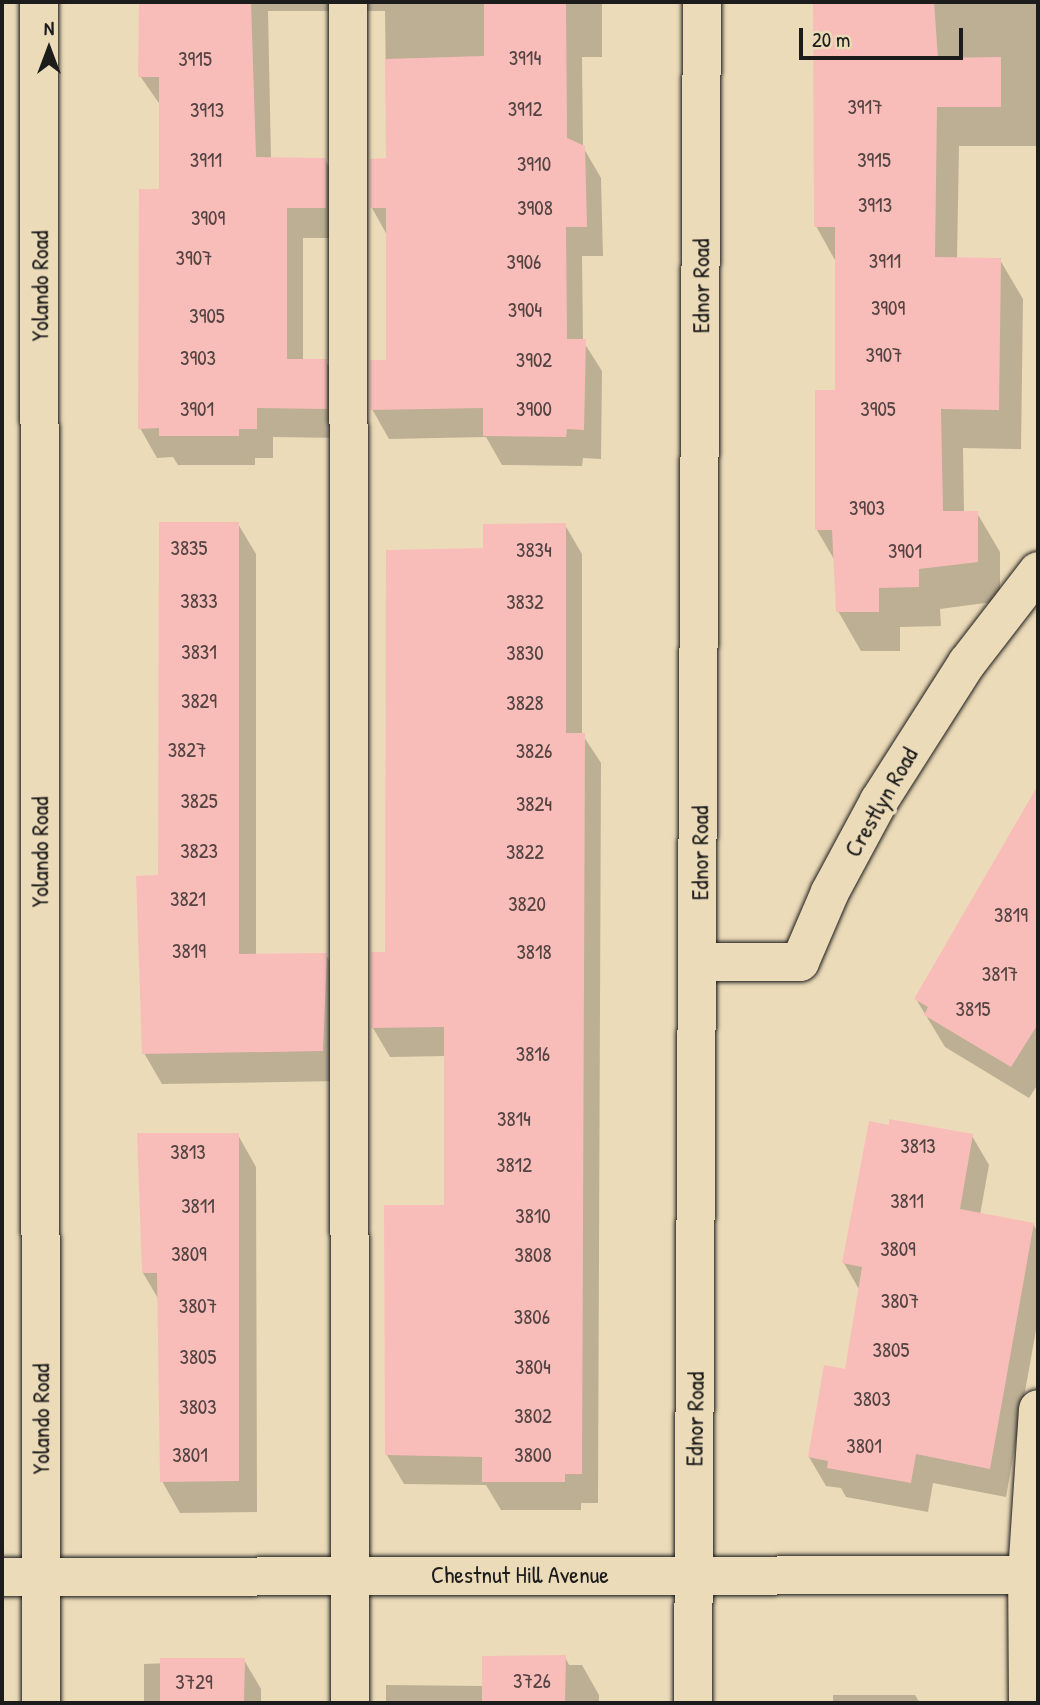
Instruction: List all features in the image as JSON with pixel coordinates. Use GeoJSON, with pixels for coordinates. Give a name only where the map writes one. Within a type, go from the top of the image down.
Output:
{"type":"FeatureCollection","features":[{"type":"Feature","properties":{"kind":"street","name":"Yolando Road"},"geometry":{"type":"LineString","coordinates":[[39,2],[41,1703]]}},
{"type":"Feature","properties":{"kind":"street"},"geometry":{"type":"LineString","coordinates":[[348,2],[350,1703]]}},
{"type":"Feature","properties":{"kind":"street","name":"Ednor Road"},"geometry":{"type":"LineString","coordinates":[[693,1703],[692,1575],[700,962],[702,2]]}},
{"type":"Feature","properties":{"kind":"street","name":"Crestlyn Road"},"geometry":{"type":"LineString","coordinates":[[700,962],[800,962],[830,892],[879,801],[967,663],[1038,571]]}},
{"type":"Feature","properties":{"kind":"street"},"geometry":{"type":"LineString","coordinates":[[1028,1703],[1038,1409]]}},
{"type":"Feature","properties":{"kind":"street","name":"Chestnut Hill Avenue"},"geometry":{"type":"LineString","coordinates":[[2,1577],[1033,1575]]}},
{"type":"Feature","properties":{"kind":"building"},"geometry":{"type":"Polygon","coordinates":[[[139,2],[251,2],[256,157],[326,158],[326,208],[287,208],[287,359],[327,359],[327,409],[257,408],[257,429],[239,429],[239,436],[159,436],[159,428],[138,429],[139,189],[159,189],[159,77],[138,77],[139,2]]]}},
{"type":"Feature","properties":{"kind":"building"},"geometry":{"type":"Polygon","coordinates":[[[484,2],[566,2],[567,138],[585,146],[587,227],[566,227],[567,339],[586,339],[584,430],[567,429],[566,437],[483,436],[483,408],[370,410],[370,360],[386,360],[386,208],[370,208],[370,159],[386,158],[385,59],[484,56],[484,2]]]}},
{"type":"Feature","properties":{"kind":"building"},"geometry":{"type":"Polygon","coordinates":[[[813,2],[934,2],[938,58],[1001,57],[1001,107],[937,107],[935,257],[1001,258],[999,410],[941,409],[943,511],[978,511],[978,562],[919,569],[919,587],[879,588],[879,612],[836,612],[832,530],[815,530],[815,390],[835,390],[835,227],[814,227],[813,2]]]}},
{"type":"Feature","properties":{"kind":"building"},"geometry":{"type":"Polygon","coordinates":[[[159,522],[239,522],[239,954],[327,953],[323,1051],[142,1054],[136,876],[158,875],[159,522]]]}},
{"type":"Feature","properties":{"kind":"building"},"geometry":{"type":"Polygon","coordinates":[[[566,523],[566,733],[585,733],[582,1474],[565,1474],[565,1482],[482,1482],[482,1457],[385,1455],[384,1205],[444,1205],[444,1027],[371,1028],[371,952],[385,952],[386,550],[483,548],[483,524],[566,523]]]}},
{"type":"Feature","properties":{"kind":"building"},"geometry":{"type":"Polygon","coordinates":[[[1038,785],[1038,1024],[1011,1067],[924,1015],[928,1007],[914,999],[1038,785]]]}},
{"type":"Feature","properties":{"kind":"building"},"geometry":{"type":"Polygon","coordinates":[[[889,1119],[973,1134],[960,1209],[1034,1223],[990,1469],[916,1454],[911,1483],[827,1468],[828,1461],[808,1457],[824,1365],[845,1369],[862,1267],[842,1263],[869,1121],[889,1125],[889,1119]]]}},
{"type":"Feature","properties":{"kind":"building"},"geometry":{"type":"Polygon","coordinates":[[[137,1133],[239,1133],[239,1481],[160,1482],[157,1273],[142,1273],[137,1133]]]}},
{"type":"Feature","properties":{"kind":"building"},"geometry":{"type":"Polygon","coordinates":[[[566,1655],[565,1703],[482,1703],[482,1656],[566,1655]]]}},
{"type":"Feature","properties":{"kind":"building"},"geometry":{"type":"Polygon","coordinates":[[[160,1658],[245,1658],[244,1703],[160,1703],[160,1658]]]}}]}
